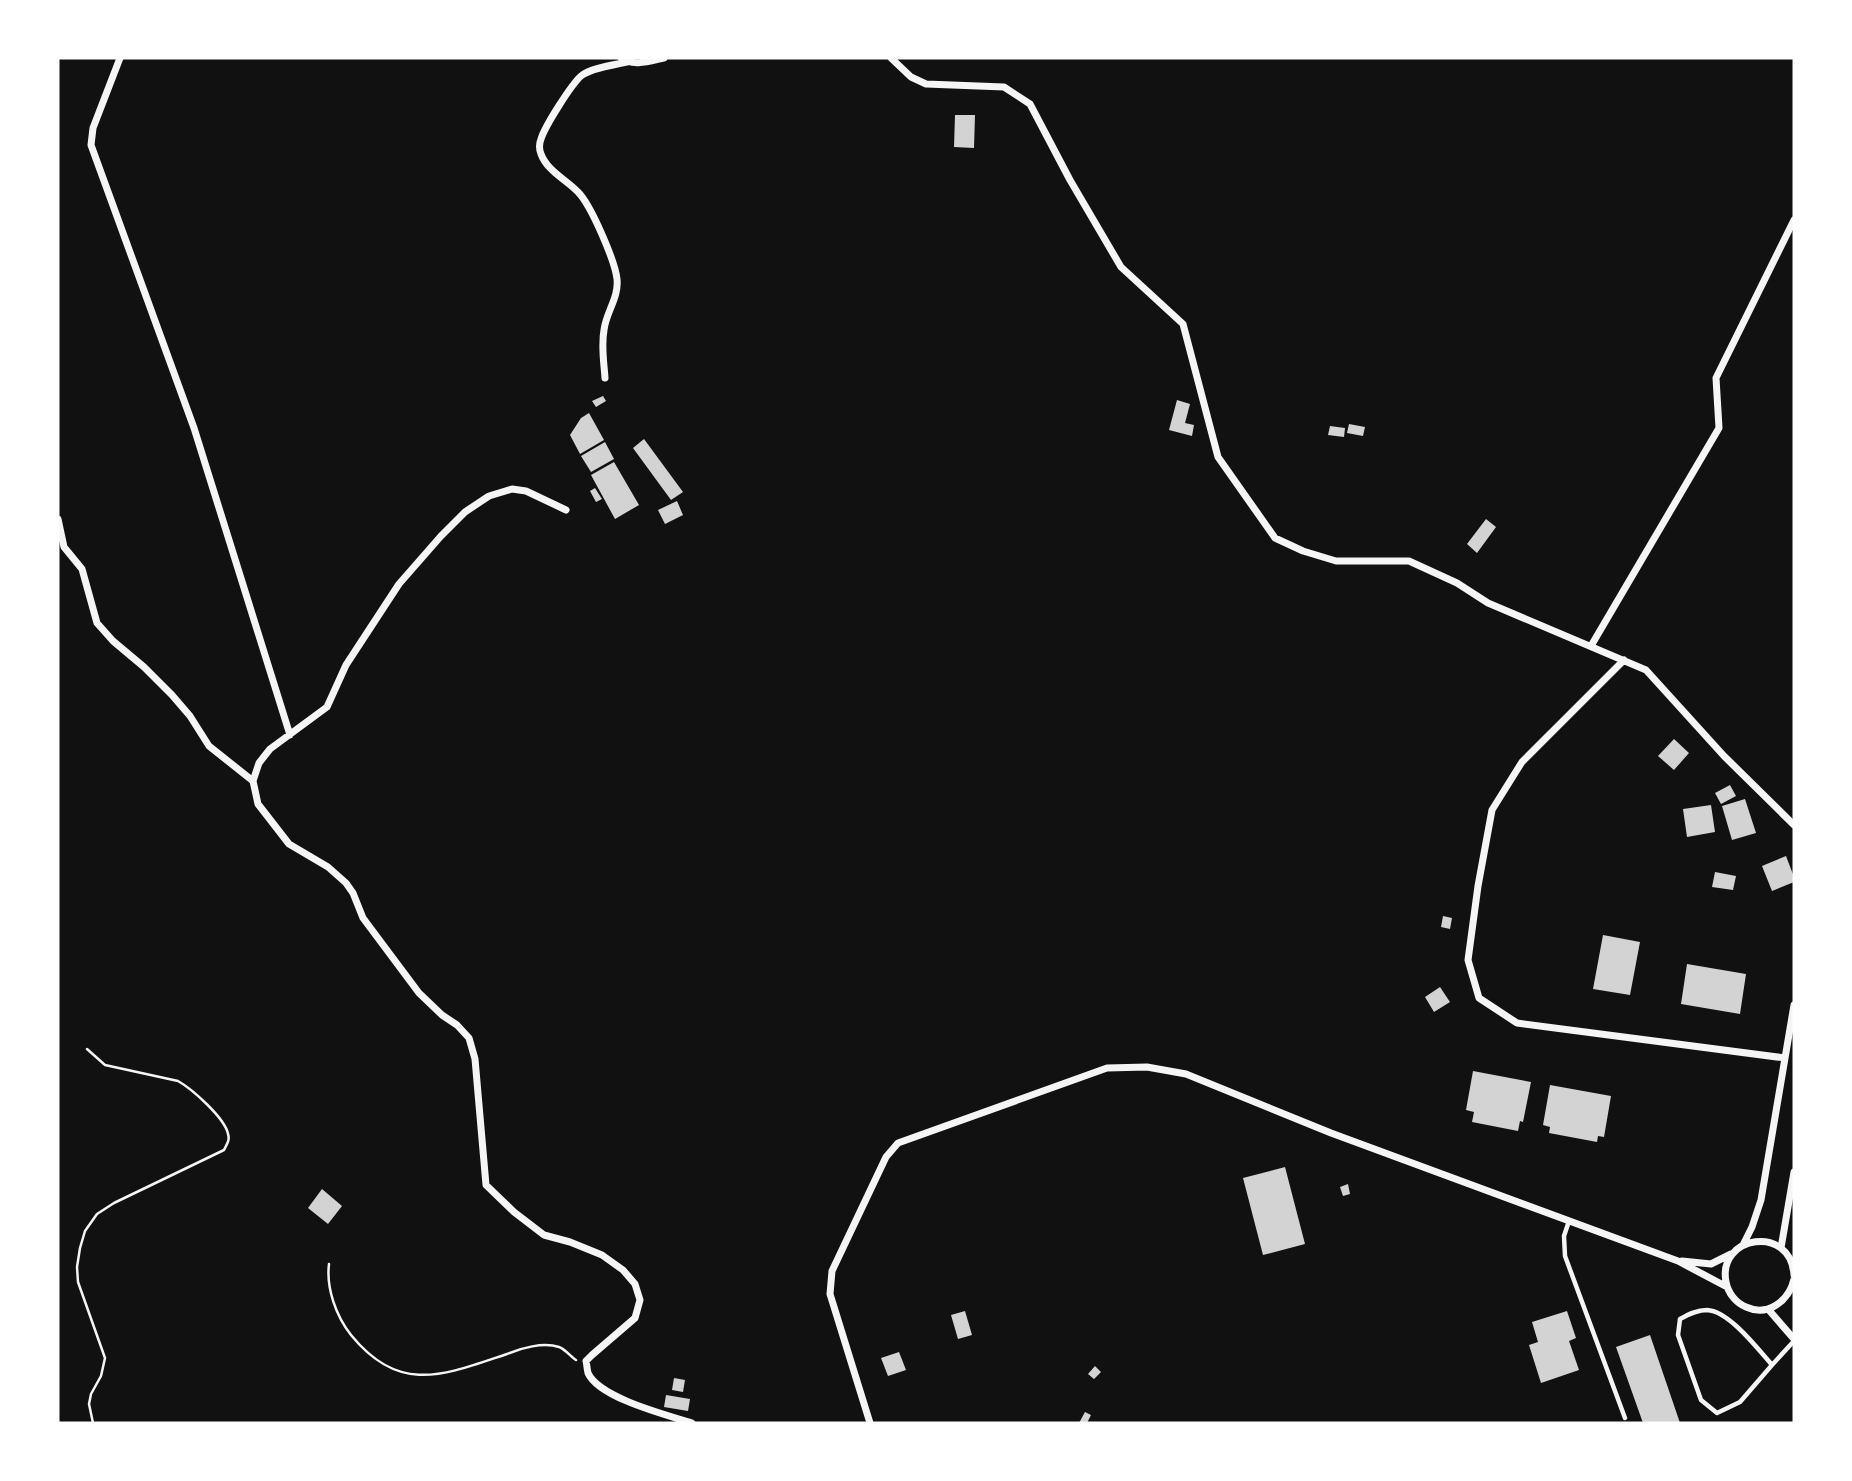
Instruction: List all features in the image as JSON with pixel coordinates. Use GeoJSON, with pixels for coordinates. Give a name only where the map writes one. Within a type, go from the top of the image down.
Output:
{"type":"FeatureCollection","features":[{"type":"Feature","properties":{"kind":"street"},"geometry":{"type":"LineString","coordinates":[[120,58],[93,128],[91,145],[194,428],[290,735]]}},
{"type":"Feature","properties":{"kind":"street"},"geometry":{"type":"LineString","coordinates":[[605,378],[603,332],[617,295],[617,278],[606,242],[590,208],[579,193],[542,158],[540,140],[564,98],[582,74],[624,60],[644,62],[664,58]]}},
{"type":"Feature","properties":{"kind":"street"},"geometry":{"type":"LineString","coordinates":[[891,58],[911,77],[926,84],[1004,87],[1030,104],[1069,180],[1121,267],[1182,324],[1218,457],[1275,538],[1303,551],[1336,561],[1409,561],[1439,573],[1488,603],[1646,670],[1724,756],[1794,825]]}},
{"type":"Feature","properties":{"kind":"street"},"geometry":{"type":"LineString","coordinates":[[1591,646],[1719,428],[1716,379],[1794,220]]}},
{"type":"Feature","properties":{"kind":"street"},"geometry":{"type":"LineString","coordinates":[[565,510],[526,491],[512,489],[489,496],[465,512],[398,584],[346,665],[327,707],[270,749],[259,763],[253,780],[258,804],[289,844],[328,867],[346,883],[363,918],[419,993],[469,1038],[475,1059],[486,1185],[514,1212],[544,1235],[602,1255],[623,1270],[635,1284],[640,1300],[635,1318],[586,1362],[588,1374],[602,1387],[638,1407],[692,1423]]}},
{"type":"Feature","properties":{"kind":"street"},"geometry":{"type":"LineString","coordinates":[[58,519],[64,547],[82,569],[97,623],[172,695],[190,716],[209,746],[253,780]]}},
{"type":"Feature","properties":{"kind":"street"},"geometry":{"type":"LineString","coordinates":[[1624,660],[1522,762],[1492,810],[1468,960],[1479,998],[1517,1023],[1785,1058]]}},
{"type":"Feature","properties":{"kind":"street"},"geometry":{"type":"LineString","coordinates":[[1743,1245],[1761,1200],[1794,1005]]}},
{"type":"Feature","properties":{"kind":"street"},"geometry":{"type":"LineString","coordinates":[[870,1423],[830,1294],[832,1271],[886,1157],[898,1143],[1107,1068],[1147,1067],[1186,1074],[1331,1133],[1678,1261],[1727,1287]]}},
{"type":"Feature","properties":{"kind":"street"},"geometry":{"type":"LineString","coordinates":[[1781,1248],[1794,1172]]}},
{"type":"Feature","properties":{"kind":"street"},"geometry":{"type":"LineString","coordinates":[[1678,1261],[1712,1264],[1743,1245],[1762,1241],[1772,1243],[1781,1248],[1791,1261],[1794,1283],[1787,1297],[1779,1305],[1758,1310],[1748,1308],[1732,1296],[1727,1287],[1726,1268],[1734,1252]]}},
{"type":"Feature","properties":{"kind":"street"},"geometry":{"type":"LineString","coordinates":[[1768,1309],[1794,1340]]}},
{"type":"Feature","properties":{"kind":"lane"},"geometry":{"type":"LineString","coordinates":[[1569,1221],[1563,1236],[1565,1256],[1625,1418]]}},
{"type":"Feature","properties":{"kind":"lane"},"geometry":{"type":"LineString","coordinates":[[1772,1365],[1735,1324],[1710,1310],[1692,1312],[1681,1319],[1678,1335],[1701,1400],[1717,1413],[1740,1402],[1794,1340]]}},
{"type":"Feature","properties":{"kind":"path"},"geometry":{"type":"LineString","coordinates":[[87,1049],[105,1065],[178,1081],[223,1122],[229,1142],[224,1150],[114,1203],[97,1214],[85,1231],[77,1267],[78,1282],[105,1358],[101,1376],[91,1394],[89,1404],[93,1423]]}},
{"type":"Feature","properties":{"kind":"path"},"geometry":{"type":"LineString","coordinates":[[329,1264],[331,1293],[349,1332],[379,1362],[399,1371],[414,1375],[435,1375],[521,1349],[543,1346],[560,1347],[575,1360],[586,1362]]}},
{"type":"Feature","properties":{"kind":"building"},"geometry":{"type":"Polygon","coordinates":[[[955,115],[975,115],[974,148],[954,147],[955,115]]]}},
{"type":"Feature","properties":{"kind":"building"},"geometry":{"type":"Polygon","coordinates":[[[603,396],[606,401],[596,407],[592,401],[603,396]]]}},
{"type":"Feature","properties":{"kind":"building"},"geometry":{"type":"Polygon","coordinates":[[[1177,400],[1190,404],[1185,423],[1194,425],[1192,436],[1169,430],[1177,400]]]}},
{"type":"Feature","properties":{"kind":"building"},"geometry":{"type":"Polygon","coordinates":[[[589,413],[604,440],[580,454],[570,435],[581,418],[589,413]]]}},
{"type":"Feature","properties":{"kind":"building"},"geometry":{"type":"Polygon","coordinates":[[[1349,424],[1365,427],[1363,436],[1347,433],[1349,424]]]}},
{"type":"Feature","properties":{"kind":"building"},"geometry":{"type":"Polygon","coordinates":[[[1330,426],[1345,428],[1344,437],[1328,435],[1330,426]]]}},
{"type":"Feature","properties":{"kind":"building"},"geometry":{"type":"Polygon","coordinates":[[[644,439],[683,492],[671,500],[633,448],[644,439]]]}},
{"type":"Feature","properties":{"kind":"building"},"geometry":{"type":"Polygon","coordinates":[[[605,442],[614,459],[591,472],[581,456],[605,442]]]}},
{"type":"Feature","properties":{"kind":"building"},"geometry":{"type":"Polygon","coordinates":[[[614,462],[639,505],[615,519],[591,475],[614,462]]]}},
{"type":"Feature","properties":{"kind":"building"},"geometry":{"type":"Polygon","coordinates":[[[595,488],[602,499],[596,502],[590,491],[595,488]]]}},
{"type":"Feature","properties":{"kind":"building"},"geometry":{"type":"Polygon","coordinates":[[[677,501],[683,515],[665,524],[658,510],[677,501]]]}},
{"type":"Feature","properties":{"kind":"building"},"geometry":{"type":"Polygon","coordinates":[[[1486,519],[1496,527],[1477,553],[1467,544],[1486,519]]]}},
{"type":"Feature","properties":{"kind":"building"},"geometry":{"type":"Polygon","coordinates":[[[1674,739],[1689,753],[1674,770],[1658,756],[1674,739]]]}},
{"type":"Feature","properties":{"kind":"building"},"geometry":{"type":"Polygon","coordinates":[[[1730,785],[1736,796],[1721,804],[1715,793],[1730,785]]]}},
{"type":"Feature","properties":{"kind":"building"},"geometry":{"type":"Polygon","coordinates":[[[1745,799],[1756,833],[1732,840],[1722,806],[1745,799]]]}},
{"type":"Feature","properties":{"kind":"building"},"geometry":{"type":"Polygon","coordinates":[[[1711,805],[1715,832],[1687,837],[1683,809],[1711,805]]]}},
{"type":"Feature","properties":{"kind":"building"},"geometry":{"type":"Polygon","coordinates":[[[1786,856],[1794,882],[1772,891],[1762,866],[1786,856]]]}},
{"type":"Feature","properties":{"kind":"building"},"geometry":{"type":"Polygon","coordinates":[[[1715,872],[1736,876],[1733,890],[1712,887],[1715,872]]]}},
{"type":"Feature","properties":{"kind":"building"},"geometry":{"type":"Polygon","coordinates":[[[1443,916],[1452,918],[1450,929],[1441,927],[1443,916]]]}},
{"type":"Feature","properties":{"kind":"building"},"geometry":{"type":"Polygon","coordinates":[[[1603,935],[1640,942],[1630,995],[1593,989],[1603,935]]]}},
{"type":"Feature","properties":{"kind":"building"},"geometry":{"type":"Polygon","coordinates":[[[1687,964],[1746,974],[1740,1014],[1681,1004],[1687,964]]]}},
{"type":"Feature","properties":{"kind":"building"},"geometry":{"type":"Polygon","coordinates":[[[1440,987],[1450,1002],[1434,1012],[1425,997],[1440,987]]]}},
{"type":"Feature","properties":{"kind":"building"},"geometry":{"type":"Polygon","coordinates":[[[1473,1071],[1531,1082],[1523,1122],[1520,1121],[1518,1131],[1472,1122],[1474,1112],[1466,1110],[1473,1071]]]}},
{"type":"Feature","properties":{"kind":"building"},"geometry":{"type":"Polygon","coordinates":[[[1550,1085],[1611,1096],[1604,1137],[1598,1136],[1597,1142],[1549,1133],[1550,1127],[1543,1125],[1550,1085]]]}},
{"type":"Feature","properties":{"kind":"building"},"geometry":{"type":"Polygon","coordinates":[[[1285,1167],[1305,1244],[1263,1255],[1243,1178],[1285,1167]]]}},
{"type":"Feature","properties":{"kind":"building"},"geometry":{"type":"Polygon","coordinates":[[[1348,1184],[1350,1194],[1343,1196],[1340,1187],[1348,1184]]]}},
{"type":"Feature","properties":{"kind":"building"},"geometry":{"type":"Polygon","coordinates":[[[322,1189],[342,1206],[328,1224],[308,1208],[322,1189]]]}},
{"type":"Feature","properties":{"kind":"building"},"geometry":{"type":"Polygon","coordinates":[[[965,1311],[972,1335],[958,1339],[951,1315],[965,1311]]]}},
{"type":"Feature","properties":{"kind":"building"},"geometry":{"type":"Polygon","coordinates":[[[1567,1311],[1576,1338],[1569,1341],[1579,1370],[1541,1383],[1529,1345],[1538,1342],[1532,1322],[1567,1311]]]}},
{"type":"Feature","properties":{"kind":"building"},"geometry":{"type":"Polygon","coordinates":[[[1650,1335],[1680,1423],[1643,1423],[1616,1347],[1650,1335]]]}},
{"type":"Feature","properties":{"kind":"building"},"geometry":{"type":"Polygon","coordinates":[[[899,1352],[906,1370],[888,1376],[881,1358],[899,1352]]]}},
{"type":"Feature","properties":{"kind":"building"},"geometry":{"type":"Polygon","coordinates":[[[1095,1366],[1101,1372],[1094,1379],[1088,1374],[1095,1366]]]}},
{"type":"Feature","properties":{"kind":"building"},"geometry":{"type":"Polygon","coordinates":[[[674,1378],[685,1380],[683,1392],[672,1390],[674,1378]]]}},
{"type":"Feature","properties":{"kind":"building"},"geometry":{"type":"Polygon","coordinates":[[[666,1395],[690,1399],[688,1411],[664,1407],[666,1395]]]}},
{"type":"Feature","properties":{"kind":"building"},"geometry":{"type":"Polygon","coordinates":[[[1085,1412],[1091,1415],[1087,1423],[1079,1423],[1085,1412]]]}}]}
